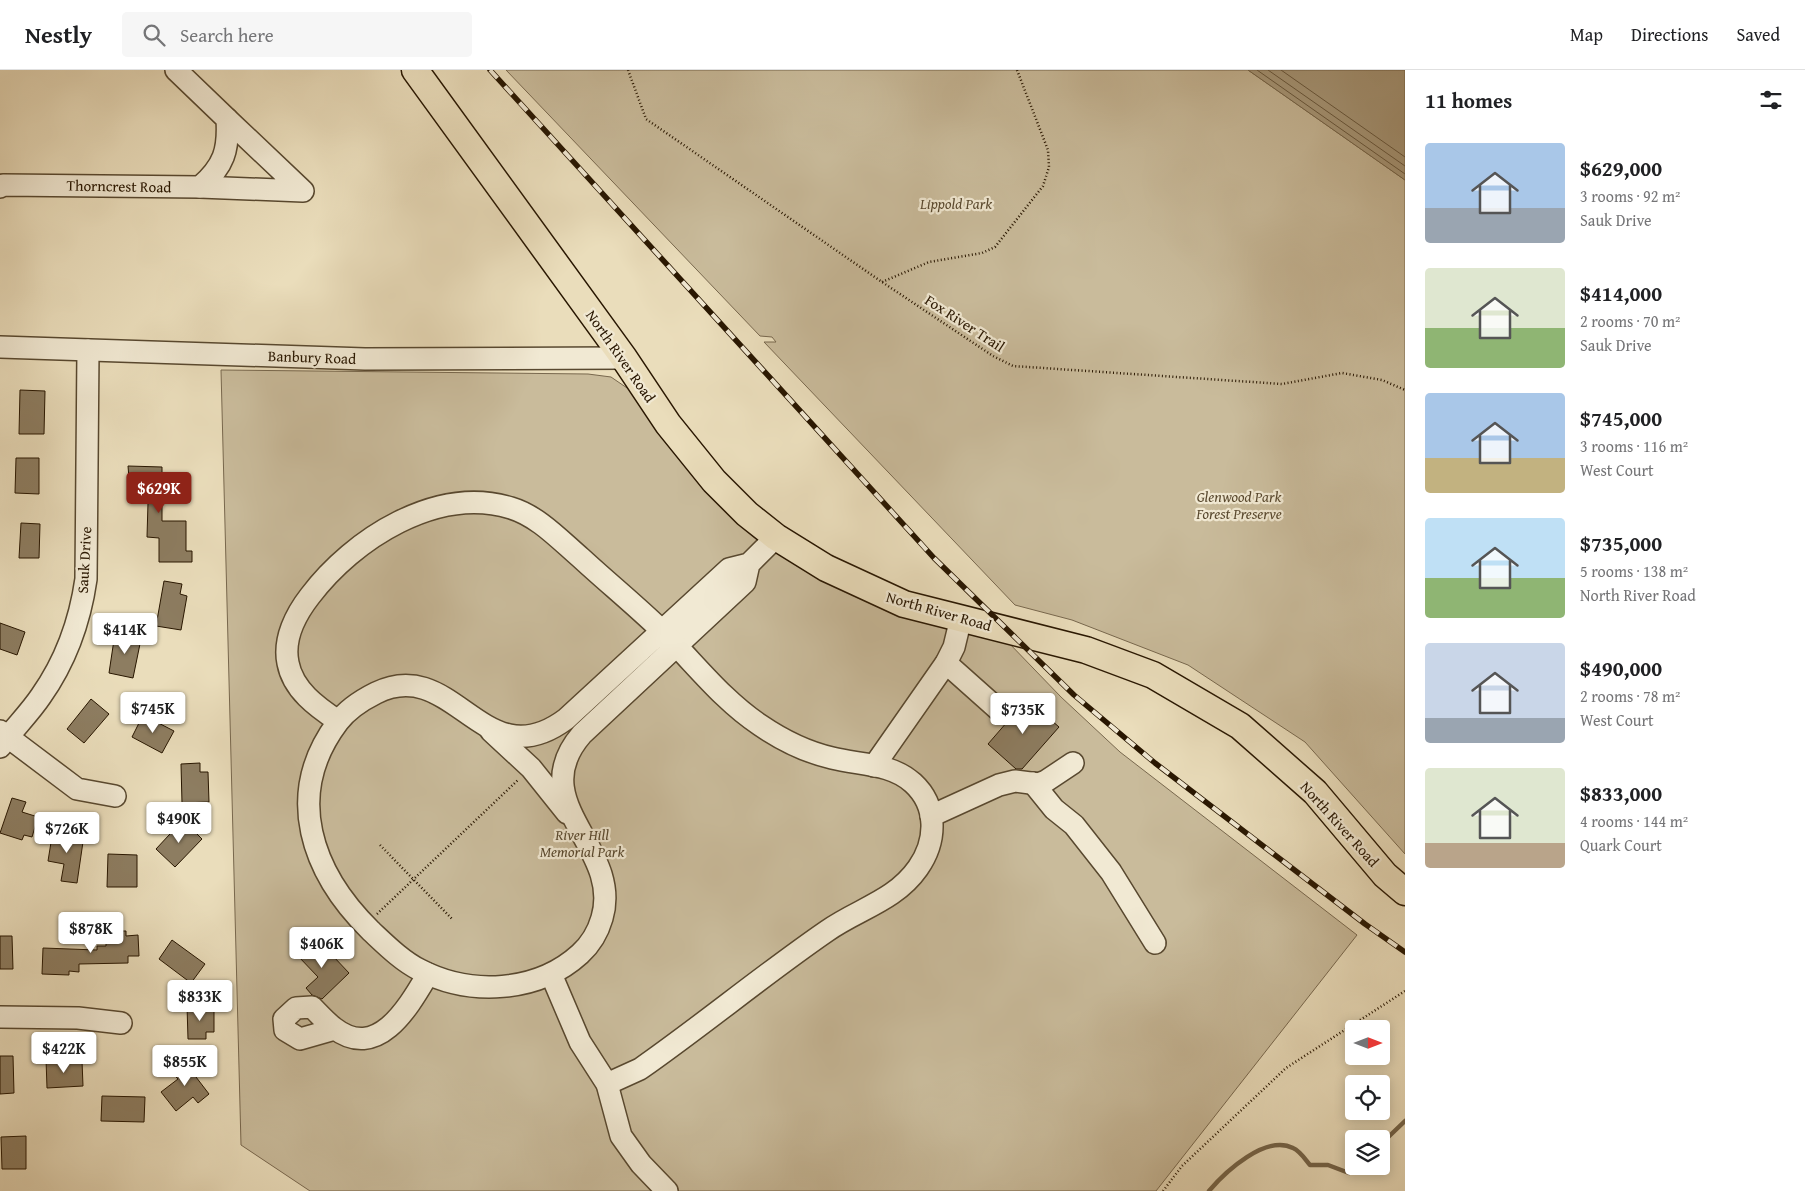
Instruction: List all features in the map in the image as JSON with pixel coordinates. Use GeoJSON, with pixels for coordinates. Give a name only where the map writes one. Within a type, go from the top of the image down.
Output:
{"type":"FeatureCollection","features":[{"type":"Feature","properties":{"kind":"main road","name":"North River Road"},"geometry":{"type":"LineString","coordinates":[[415,70],[624,358],[688,451],[747,514],[776,537],[826,568],[904,604],[1086,650],[1153,675],[1240,726],[1315,792],[1385,875],[1405,892]]}},
{"type":"Feature","properties":{"kind":"street"},"geometry":{"type":"LineString","coordinates":[[176,70],[227,119],[228,140],[223,158],[215,173],[200,187]]}},
{"type":"Feature","properties":{"kind":"street","name":"Thorncrest Road"},"geometry":{"type":"LineString","coordinates":[[0,187],[2,185],[200,187],[303,191],[227,119]]}},
{"type":"Feature","properties":{"kind":"street","name":"Banbury Road"},"geometry":{"type":"LineString","coordinates":[[0,347],[364,359],[624,358]]}},
{"type":"Feature","properties":{"kind":"street","name":"Sauk Drive"},"geometry":{"type":"LineString","coordinates":[[3,738],[40,698],[54,675],[66,652],[84,597],[86,579],[88,350]]}},
{"type":"Feature","properties":{"kind":"street"},"geometry":{"type":"LineString","coordinates":[[338,721],[304,694],[291,674],[288,663],[287,646],[296,615],[328,573],[357,547],[378,532],[424,512],[478,504],[502,506],[526,514],[559,538],[669,639],[721,694],[760,726],[804,749],[828,757],[891,769],[912,782],[926,800],[931,816],[932,836],[924,859],[907,882],[896,892],[830,928],[635,1072],[607,1084]]}},
{"type":"Feature","properties":{"kind":"street"},"geometry":{"type":"LineString","coordinates":[[547,731],[566,720],[745,582],[749,564],[776,537]]}},
{"type":"Feature","properties":{"kind":"street"},"geometry":{"type":"LineString","coordinates":[[874,766],[946,663],[954,647],[961,618]]}},
{"type":"Feature","properties":{"kind":"street"},"geometry":{"type":"LineString","coordinates":[[574,822],[564,796],[564,771],[570,751],[582,734],[669,639]]}},
{"type":"Feature","properties":{"kind":"street"},"geometry":{"type":"LineString","coordinates":[[946,663],[1001,712]]}},
{"type":"Feature","properties":{"kind":"street"},"geometry":{"type":"LineString","coordinates":[[410,686],[439,693],[488,729],[531,768],[574,822],[597,860],[602,872],[606,898],[599,928],[591,942],[572,961],[551,974],[527,982],[495,986],[457,985],[428,974],[399,955],[366,925],[329,879],[316,848],[309,814],[309,799],[316,766],[323,747],[338,721],[365,699],[379,691],[392,687],[410,686]]}},
{"type":"Feature","properties":{"kind":"street"},"geometry":{"type":"LineString","coordinates":[[488,729],[508,736],[547,731],[561,734],[566,739],[570,751]]}},
{"type":"Feature","properties":{"kind":"street"},"geometry":{"type":"LineString","coordinates":[[3,738],[77,789],[115,796]]}},
{"type":"Feature","properties":{"kind":"street"},"geometry":{"type":"LineString","coordinates":[[931,816],[999,785],[1015,781],[1033,784],[1046,781],[1073,763]]}},
{"type":"Feature","properties":{"kind":"street"},"geometry":{"type":"LineString","coordinates":[[1033,784],[1054,809],[1074,825],[1111,872],[1155,943]]}},
{"type":"Feature","properties":{"kind":"street"},"geometry":{"type":"LineString","coordinates":[[335,1029],[358,1039],[370,1038],[388,1029],[416,995],[428,974]]}},
{"type":"Feature","properties":{"kind":"street"},"geometry":{"type":"LineString","coordinates":[[551,974],[580,1042],[607,1084],[621,1136],[641,1164],[666,1191]]}},
{"type":"Feature","properties":{"kind":"street"},"geometry":{"type":"LineString","coordinates":[[0,1017],[78,1018],[121,1023]]}},
{"type":"Feature","properties":{"kind":"path","name":"Fox River Trail"},"geometry":{"type":"LineString","coordinates":[[628,70],[646,119],[882,282],[993,356],[1013,366],[1282,384],[1342,373],[1382,380],[1405,390]]}},
{"type":"Feature","properties":{"kind":"path"},"geometry":{"type":"LineString","coordinates":[[882,282],[929,262],[982,253],[995,247],[1043,186],[1049,167],[1048,150],[1017,70]]}},
{"type":"Feature","properties":{"kind":"path"},"geometry":{"type":"LineString","coordinates":[[336,953],[531,768]]}},
{"type":"Feature","properties":{"kind":"path"},"geometry":{"type":"LineString","coordinates":[[380,845],[453,920]]}},
{"type":"Feature","properties":{"kind":"path"},"geometry":{"type":"LineString","coordinates":[[1163,1191],[1182,1166],[1286,1068],[1405,991]]}},
{"type":"Feature","properties":{"kind":"green space"},"geometry":{"type":"Polygon","coordinates":[[[506,70],[1248,70],[1405,180],[1405,854],[1305,742],[1188,665],[1072,620],[1015,605],[764,342],[776,342],[772,337],[760,336],[506,70]]]}},
{"type":"Feature","properties":{"kind":"green space","name":"River Hill Memorial Park"},"geometry":{"type":"Polygon","coordinates":[[[221,370],[588,374],[611,377],[630,390],[752,534],[788,560],[880,605],[1006,640],[1061,697],[1120,752],[1357,935],[1156,1191],[310,1191],[241,1145],[221,370]]]}},
{"type":"Feature","properties":{"kind":"water"},"geometry":{"type":"Polygon","coordinates":[[[1248,70],[1405,70],[1405,180],[1248,70]]]}},
{"type":"Feature","properties":{"kind":"building"},"geometry":{"type":"Polygon","coordinates":[[[20,390],[45,391],[44,434],[19,434],[20,390]]]}},
{"type":"Feature","properties":{"kind":"building"},"geometry":{"type":"Polygon","coordinates":[[[16,458],[39,458],[39,494],[15,493],[16,458]]]}},
{"type":"Feature","properties":{"kind":"building"},"geometry":{"type":"Polygon","coordinates":[[[128,466],[162,467],[162,521],[186,521],[186,551],[192,551],[192,562],[159,562],[159,538],[147,537],[148,503],[131,503],[128,466]]]}},
{"type":"Feature","properties":{"kind":"building"},"geometry":{"type":"Polygon","coordinates":[[[21,523],[40,524],[39,558],[19,558],[21,523]]]}},
{"type":"Feature","properties":{"kind":"building"},"geometry":{"type":"Polygon","coordinates":[[[164,581],[182,584],[180,594],[187,596],[181,630],[156,626],[164,581]]]}},
{"type":"Feature","properties":{"kind":"building"},"geometry":{"type":"Polygon","coordinates":[[[0,623],[25,632],[17,655],[0,649],[0,623]]]}},
{"type":"Feature","properties":{"kind":"building"},"geometry":{"type":"Polygon","coordinates":[[[115,633],[141,639],[133,678],[109,673],[115,633]]]}},
{"type":"Feature","properties":{"kind":"building"},"geometry":{"type":"Polygon","coordinates":[[[91,699],[109,714],[84,743],[67,729],[91,699]]]}},
{"type":"Feature","properties":{"kind":"building"},"geometry":{"type":"Polygon","coordinates":[[[1027,699],[1059,727],[1022,769],[1016,769],[988,744],[1027,699]]]}},
{"type":"Feature","properties":{"kind":"building"},"geometry":{"type":"Polygon","coordinates":[[[143,715],[174,731],[162,753],[132,737],[143,715]]]}},
{"type":"Feature","properties":{"kind":"building"},"geometry":{"type":"Polygon","coordinates":[[[200,763],[200,772],[208,772],[209,802],[182,803],[181,764],[200,763]]]}},
{"type":"Feature","properties":{"kind":"building"},"geometry":{"type":"Polygon","coordinates":[[[12,798],[26,802],[22,812],[38,817],[32,837],[24,835],[22,840],[0,833],[12,798]]]}},
{"type":"Feature","properties":{"kind":"building"},"geometry":{"type":"Polygon","coordinates":[[[183,820],[202,839],[175,867],[156,849],[183,820]]]}},
{"type":"Feature","properties":{"kind":"building"},"geometry":{"type":"Polygon","coordinates":[[[53,830],[84,835],[77,883],[61,881],[64,864],[48,861],[53,830]]]}},
{"type":"Feature","properties":{"kind":"building"},"geometry":{"type":"Polygon","coordinates":[[[108,854],[137,855],[137,887],[107,887],[108,854]]]}},
{"type":"Feature","properties":{"kind":"building"},"geometry":{"type":"Polygon","coordinates":[[[106,931],[126,931],[126,936],[138,935],[139,956],[128,956],[128,963],[79,964],[79,972],[69,971],[69,975],[42,974],[43,948],[97,950],[97,946],[106,946],[106,931]]]}},
{"type":"Feature","properties":{"kind":"building"},"geometry":{"type":"Polygon","coordinates":[[[0,936],[12,936],[13,969],[0,969],[0,936]]]}},
{"type":"Feature","properties":{"kind":"building"},"geometry":{"type":"Polygon","coordinates":[[[316,938],[349,973],[322,999],[312,995],[306,988],[318,977],[298,956],[316,938]]]}},
{"type":"Feature","properties":{"kind":"building"},"geometry":{"type":"Polygon","coordinates":[[[172,940],[205,964],[191,983],[159,959],[172,940]]]}},
{"type":"Feature","properties":{"kind":"building"},"geometry":{"type":"Polygon","coordinates":[[[187,1005],[206,1005],[206,1010],[214,1010],[214,1032],[206,1032],[206,1039],[188,1039],[187,1005]]]}},
{"type":"Feature","properties":{"kind":"building"},"geometry":{"type":"Polygon","coordinates":[[[0,1056],[13,1056],[14,1093],[0,1094],[0,1056]]]}},
{"type":"Feature","properties":{"kind":"building"},"geometry":{"type":"Polygon","coordinates":[[[62,1058],[62,1062],[82,1061],[83,1086],[47,1088],[46,1059],[62,1058]]]}},
{"type":"Feature","properties":{"kind":"building"},"geometry":{"type":"Polygon","coordinates":[[[191,1059],[201,1073],[196,1077],[209,1094],[198,1103],[193,1097],[176,1111],[161,1092],[178,1079],[173,1074],[191,1059]]]}},
{"type":"Feature","properties":{"kind":"building"},"geometry":{"type":"Polygon","coordinates":[[[102,1096],[145,1097],[144,1122],[101,1121],[102,1096]]]}},
{"type":"Feature","properties":{"kind":"building"},"geometry":{"type":"Polygon","coordinates":[[[26,1136],[26,1169],[2,1169],[1,1137],[26,1136]]]}},
{"type":"Feature","properties":{"kind":"waterway"},"geometry":{"type":"LineString","coordinates":[[1390,1135],[1405,1121]]}},
{"type":"Feature","properties":{"kind":"waterway"},"geometry":{"type":"LineString","coordinates":[[1209,1191],[1235,1165],[1259,1150],[1271,1146],[1282,1145],[1296,1149],[1310,1165],[1328,1165],[1345,1171]]}},
{"type":"Feature","properties":{"kind":"railway"},"geometry":{"type":"LineString","coordinates":[[490,70],[934,558],[1074,695],[1155,763],[1365,924],[1405,952]]}},
{"type":"Feature","properties":{"kind":"park label","name":"Lippold Park"},"geometry":{"type":"Point","coordinates":[956,203]}},
{"type":"Feature","properties":{"kind":"park label","name":"Glenwood Park Forest Preserve"},"geometry":{"type":"Point","coordinates":[1239,504]}}]}
